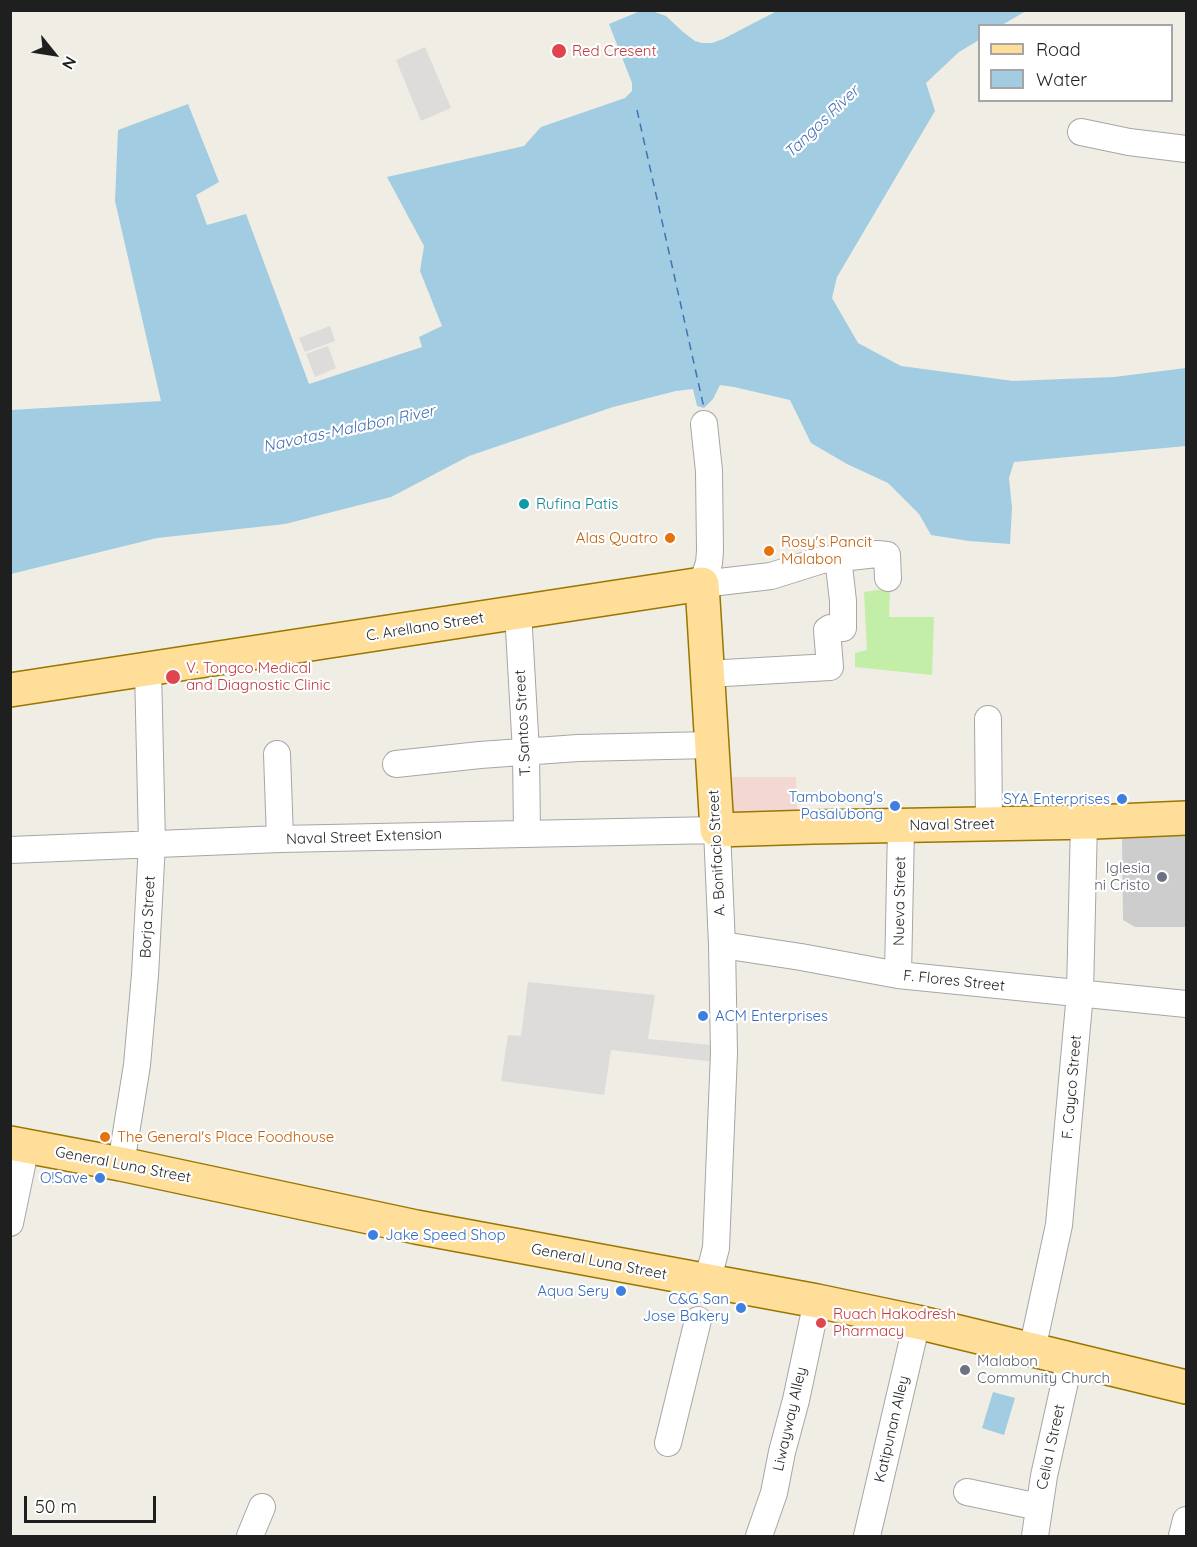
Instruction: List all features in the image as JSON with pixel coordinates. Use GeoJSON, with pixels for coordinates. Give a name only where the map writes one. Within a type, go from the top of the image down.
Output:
{"type":"FeatureCollection","features":[{"type":"Feature","properties":{"kind":"main road","name":"C. Arellano Street"},"geometry":{"type":"LineString","coordinates":[[10,690],[702,584]]}},
{"type":"Feature","properties":{"kind":"main road","name":"A. Bonifacio Street"},"geometry":{"type":"LineString","coordinates":[[702,584],[717,830]]}},
{"type":"Feature","properties":{"kind":"main road","name":"Naval Street"},"geometry":{"type":"LineString","coordinates":[[717,830],[1186,818]]}},
{"type":"Feature","properties":{"kind":"main road","name":"General Luna Street"},"geometry":{"type":"LineString","coordinates":[[18,1145],[121,1164],[706,1286],[817,1301],[918,1322],[1186,1387]]}},
{"type":"Feature","properties":{"kind":"street"},"geometry":{"type":"LineString","coordinates":[[1081,132],[1129,142],[1186,148]]}},
{"type":"Feature","properties":{"kind":"street","name":"A. Bonifacio Street"},"geometry":{"type":"LineString","coordinates":[[702,584],[709,563],[710,551],[709,471],[704,424]]}},
{"type":"Feature","properties":{"kind":"street","name":"C. Arellano Street"},"geometry":{"type":"LineString","coordinates":[[702,584],[771,576],[838,557],[887,555],[888,579]]}},
{"type":"Feature","properties":{"kind":"street"},"geometry":{"type":"LineString","coordinates":[[707,674],[830,667],[827,630],[843,628],[843,601],[838,557]]}},
{"type":"Feature","properties":{"kind":"street","name":"T. Santos Street"},"geometry":{"type":"LineString","coordinates":[[518,612],[526,752],[527,833]]}},
{"type":"Feature","properties":{"kind":"street","name":"Borja Street"},"geometry":{"type":"LineString","coordinates":[[121,1164],[137,1065],[145,975],[152,843],[148,669]]}},
{"type":"Feature","properties":{"kind":"street"},"geometry":{"type":"LineString","coordinates":[[987,719],[989,824]]}},
{"type":"Feature","properties":{"kind":"street"},"geometry":{"type":"LineString","coordinates":[[396,764],[578,748],[711,746]]}},
{"type":"Feature","properties":{"kind":"street"},"geometry":{"type":"LineString","coordinates":[[277,754],[280,840]]}},
{"type":"Feature","properties":{"kind":"street","name":"F. Cayco Street"},"geometry":{"type":"LineString","coordinates":[[1032,1350],[1059,1225],[1080,993],[1084,822]]}},
{"type":"Feature","properties":{"kind":"street","name":"Nueva Street"},"geometry":{"type":"LineString","coordinates":[[898,975],[901,827]]}},
{"type":"Feature","properties":{"kind":"street","name":"A. Bonifacio Street"},"geometry":{"type":"LineString","coordinates":[[706,1286],[716,1248],[724,1053],[717,830]]}},
{"type":"Feature","properties":{"kind":"street","name":"Naval Street Extension"},"geometry":{"type":"LineString","coordinates":[[10,850],[152,843],[717,830]]}},
{"type":"Feature","properties":{"kind":"street","name":"F. Flores Street"},"geometry":{"type":"LineString","coordinates":[[722,945],[898,975],[1186,1004]]}},
{"type":"Feature","properties":{"kind":"street"},"geometry":{"type":"LineString","coordinates":[[10,1223],[18,1145]]}},
{"type":"Feature","properties":{"kind":"street","name":"Liwayway Alley"},"geometry":{"type":"LineString","coordinates":[[759,1536],[774,1493],[817,1301]]}},
{"type":"Feature","properties":{"kind":"street"},"geometry":{"type":"LineString","coordinates":[[668,1443],[698,1320]]}},
{"type":"Feature","properties":{"kind":"street","name":"Katipunan Alley"},"geometry":{"type":"LineString","coordinates":[[867,1536],[918,1322]]}},
{"type":"Feature","properties":{"kind":"street","name":"Celia I Street"},"geometry":{"type":"LineString","coordinates":[[1035,1536],[1044,1476],[1070,1359]]}},
{"type":"Feature","properties":{"kind":"street"},"geometry":{"type":"LineString","coordinates":[[967,1492],[1039,1507]]}},
{"type":"Feature","properties":{"kind":"street"},"geometry":{"type":"LineString","coordinates":[[250,1536],[262,1507]]}},
{"type":"Feature","properties":{"kind":"street"},"geometry":{"type":"LineString","coordinates":[[1182,1536],[1186,1520]]}},
{"type":"Feature","properties":{"kind":"shaded area"},"geometry":{"type":"Polygon","coordinates":[[[425,47],[451,108],[421,121],[396,60],[425,47]]]}},
{"type":"Feature","properties":{"kind":"shaded area"},"geometry":{"type":"Polygon","coordinates":[[[330,326],[335,341],[305,352],[299,338],[330,326]]]}},
{"type":"Feature","properties":{"kind":"shaded area"},"geometry":{"type":"Polygon","coordinates":[[[328,346],[336,368],[315,377],[306,354],[328,346]]]}},
{"type":"Feature","properties":{"kind":"shaded area"},"geometry":{"type":"Polygon","coordinates":[[[729,777],[796,777],[797,813],[733,814],[729,777]]]}},
{"type":"Feature","properties":{"kind":"shaded area"},"geometry":{"type":"Polygon","coordinates":[[[1122,836],[1186,836],[1186,927],[1135,927],[1123,920],[1122,836]]]}},
{"type":"Feature","properties":{"kind":"shaded area"},"geometry":{"type":"Polygon","coordinates":[[[528,982],[655,995],[648,1039],[712,1045],[715,1062],[611,1050],[604,1095],[501,1081],[508,1035],[521,1036],[528,982]]]}},
{"type":"Feature","properties":{"kind":"green space"},"geometry":{"type":"Polygon","coordinates":[[[890,588],[889,617],[934,617],[932,675],[855,667],[855,653],[867,650],[864,592],[890,588]]]}},
{"type":"Feature","properties":{"kind":"water"},"geometry":{"type":"Polygon","coordinates":[[[652,11],[666,16],[695,41],[712,43],[777,11],[1026,11],[1004,24],[978,24],[978,41],[959,52],[926,83],[935,111],[837,277],[832,298],[858,343],[901,366],[1013,381],[1114,377],[1186,368],[1186,446],[1014,462],[1009,478],[1012,508],[1010,544],[969,541],[931,535],[919,514],[888,483],[847,464],[811,443],[790,400],[720,385],[713,399],[704,408],[697,406],[693,389],[613,407],[469,456],[391,497],[285,524],[157,538],[11,574],[11,410],[161,401],[115,201],[118,130],[188,104],[219,182],[196,195],[207,225],[246,214],[309,384],[422,347],[419,337],[442,326],[420,271],[424,246],[387,177],[524,146],[541,127],[625,98],[632,91],[632,83],[609,24],[638,12],[652,11]]]}},
{"type":"Feature","properties":{"kind":"water"},"geometry":{"type":"Polygon","coordinates":[[[993,1392],[1015,1398],[1004,1435],[982,1428],[993,1392]]]}},
{"type":"Feature","properties":{"kind":"ferry route"},"geometry":{"type":"LineString","coordinates":[[637,110],[704,408]]}},
{"type":"Feature","properties":{"kind":"place","name":"Red Cresent"},"geometry":{"type":"Point","coordinates":[559,51]}},
{"type":"Feature","properties":{"kind":"place","name":"Rufina Patis"},"geometry":{"type":"Point","coordinates":[524,504]}},
{"type":"Feature","properties":{"kind":"place","name":"Alas Quatro"},"geometry":{"type":"Point","coordinates":[670,538]}},
{"type":"Feature","properties":{"kind":"place","name":"Rosy's Pancit Malabon"},"geometry":{"type":"Point","coordinates":[769,551]}},
{"type":"Feature","properties":{"kind":"place","name":"V. Tongco Medical and Diagnostic Clinic"},"geometry":{"type":"Point","coordinates":[173,677]}},
{"type":"Feature","properties":{"kind":"place","name":"SYA Enterprises"},"geometry":{"type":"Point","coordinates":[1122,799]}},
{"type":"Feature","properties":{"kind":"place","name":"Tambobong's Pasalubong"},"geometry":{"type":"Point","coordinates":[895,806]}},
{"type":"Feature","properties":{"kind":"place","name":"Iglesia ni Cristo"},"geometry":{"type":"Point","coordinates":[1162,877]}},
{"type":"Feature","properties":{"kind":"place","name":"ACM Enterprises"},"geometry":{"type":"Point","coordinates":[703,1016]}},
{"type":"Feature","properties":{"kind":"place","name":"The General's Place Foodhouse"},"geometry":{"type":"Point","coordinates":[105,1137]}},
{"type":"Feature","properties":{"kind":"place","name":"O!Save"},"geometry":{"type":"Point","coordinates":[100,1178]}},
{"type":"Feature","properties":{"kind":"place","name":"Jake Speed Shop"},"geometry":{"type":"Point","coordinates":[373,1235]}},
{"type":"Feature","properties":{"kind":"place","name":"Aqua Sery"},"geometry":{"type":"Point","coordinates":[621,1291]}},
{"type":"Feature","properties":{"kind":"place","name":"C&G San Jose Bakery"},"geometry":{"type":"Point","coordinates":[741,1308]}},
{"type":"Feature","properties":{"kind":"place","name":"Ruach Hakodresh Pharmacy"},"geometry":{"type":"Point","coordinates":[821,1323]}},
{"type":"Feature","properties":{"kind":"place","name":"Malabon Community Church"},"geometry":{"type":"Point","coordinates":[965,1370]}},
{"type":"Feature","properties":{"kind":"water label","name":"Tangos River"},"geometry":{"type":"Point","coordinates":[822,122]}},
{"type":"Feature","properties":{"kind":"water label","name":"Navotas-Malabon River"},"geometry":{"type":"Point","coordinates":[349,429]}}]}
